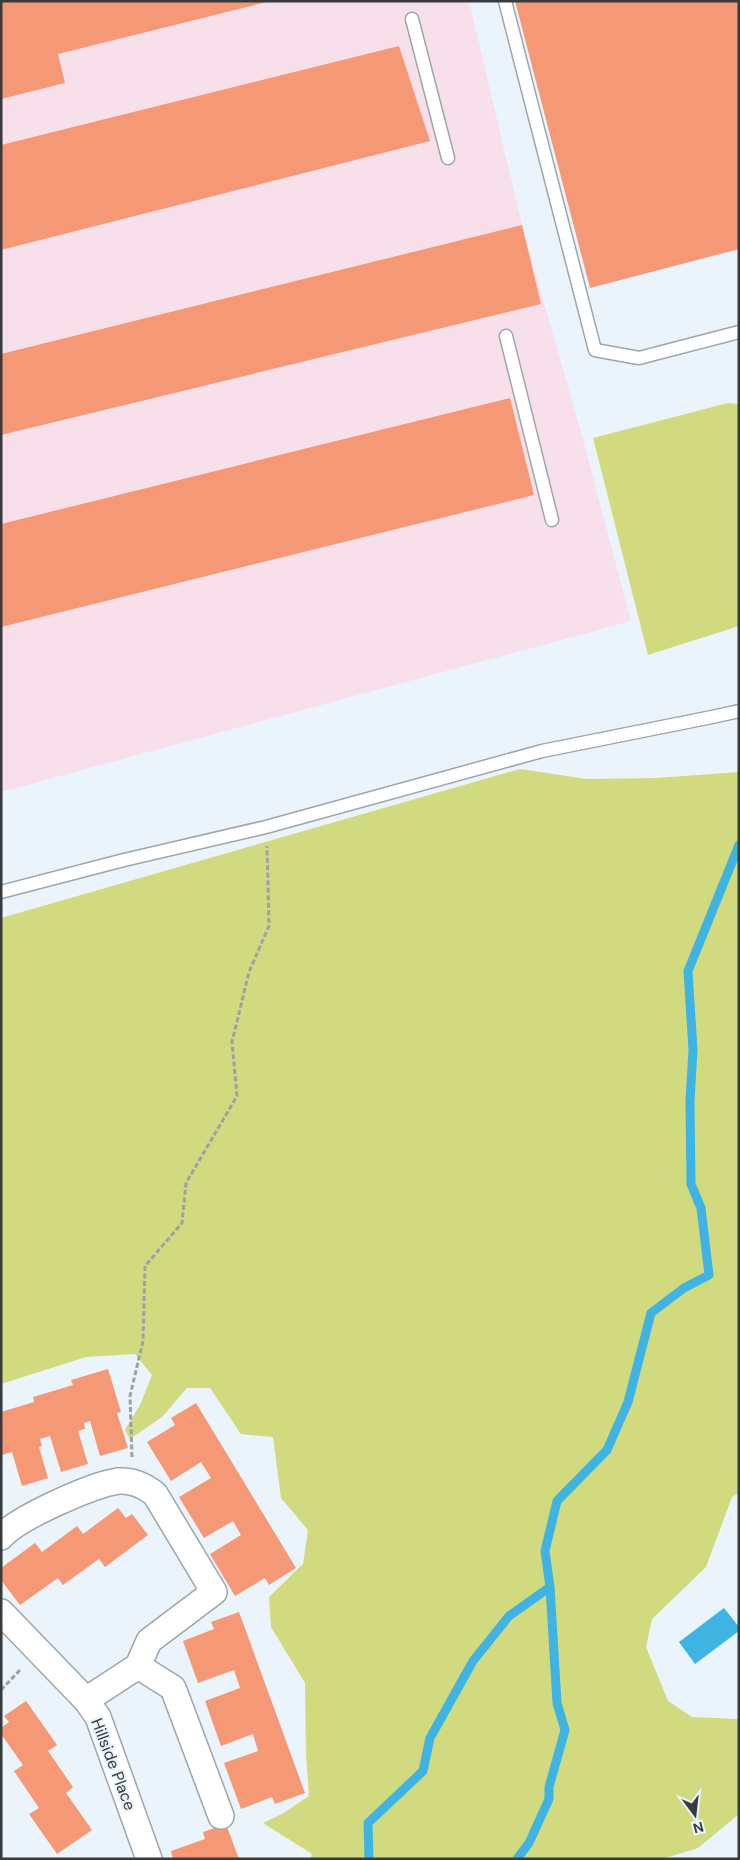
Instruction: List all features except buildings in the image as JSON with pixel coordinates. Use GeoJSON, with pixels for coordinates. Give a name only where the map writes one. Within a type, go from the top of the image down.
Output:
{"type":"FeatureCollection","features":[{"type":"Feature","properties":{"kind":"street"},"geometry":{"type":"LineString","coordinates":[[1,1537],[20,1521],[60,1502],[109,1483],[133,1482],[148,1489],[160,1501],[214,1592],[149,1641],[138,1666],[86,1700]]}},
{"type":"Feature","properties":{"kind":"street","name":"Hillside Place"},"geometry":{"type":"LineString","coordinates":[[1,1612],[86,1700],[98,1717],[150,1859]]}},
{"type":"Feature","properties":{"kind":"street"},"geometry":{"type":"LineString","coordinates":[[138,1666],[173,1688],[221,1816]]}},
{"type":"Feature","properties":{"kind":"lane"},"geometry":{"type":"LineString","coordinates":[[504,1],[595,350],[639,358],[739,332]]}},
{"type":"Feature","properties":{"kind":"lane"},"geometry":{"type":"LineString","coordinates":[[412,19],[448,158]]}},
{"type":"Feature","properties":{"kind":"lane"},"geometry":{"type":"LineString","coordinates":[[506,336],[552,520]]}},
{"type":"Feature","properties":{"kind":"lane"},"geometry":{"type":"LineString","coordinates":[[1,892],[124,860],[266,828],[542,751],[739,710]]}},
{"type":"Feature","properties":{"kind":"path"},"geometry":{"type":"LineString","coordinates":[[133,1482],[130,1396],[143,1341],[145,1266],[182,1223],[186,1183],[237,1096],[232,1042],[249,972],[269,926],[266,828]]}},
{"type":"Feature","properties":{"kind":"shaded area"},"geometry":{"type":"Polygon","coordinates":[[[1,1],[469,1],[522,225],[581,432],[631,621],[1,792],[1,1]]]}},
{"type":"Feature","properties":{"kind":"green space"},"geometry":{"type":"Polygon","coordinates":[[[728,403],[739,404],[739,626],[648,655],[593,438],[728,403]]]}},
{"type":"Feature","properties":{"kind":"green space"},"geometry":{"type":"Polygon","coordinates":[[[520,769],[587,779],[657,778],[739,772],[739,1493],[732,1497],[706,1567],[652,1619],[646,1647],[668,1701],[692,1717],[739,1719],[739,1814],[698,1848],[662,1859],[310,1859],[312,1854],[263,1823],[282,1814],[309,1796],[306,1754],[305,1683],[271,1627],[269,1597],[303,1564],[308,1530],[281,1498],[273,1437],[241,1434],[210,1388],[187,1388],[162,1417],[130,1439],[125,1430],[141,1403],[152,1375],[135,1354],[86,1357],[1,1384],[1,918],[520,769]]]}},
{"type":"Feature","properties":{"kind":"water"},"geometry":{"type":"Polygon","coordinates":[[[724,1608],[739,1627],[739,1631],[695,1664],[679,1642],[724,1608]]]}},
{"type":"Feature","properties":{"kind":"waterway"},"geometry":{"type":"LineString","coordinates":[[517,1859],[529,1843],[549,1799],[549,1787],[565,1730],[557,1703],[550,1587],[545,1551],[557,1501],[607,1450],[628,1402],[651,1313],[684,1288],[709,1275],[701,1208],[691,1184],[690,1101],[693,1050],[688,971],[739,845]]}},
{"type":"Feature","properties":{"kind":"waterway"},"geometry":{"type":"LineString","coordinates":[[369,1859],[368,1823],[423,1771],[430,1738],[473,1661],[509,1616],[550,1587]]}}]}
